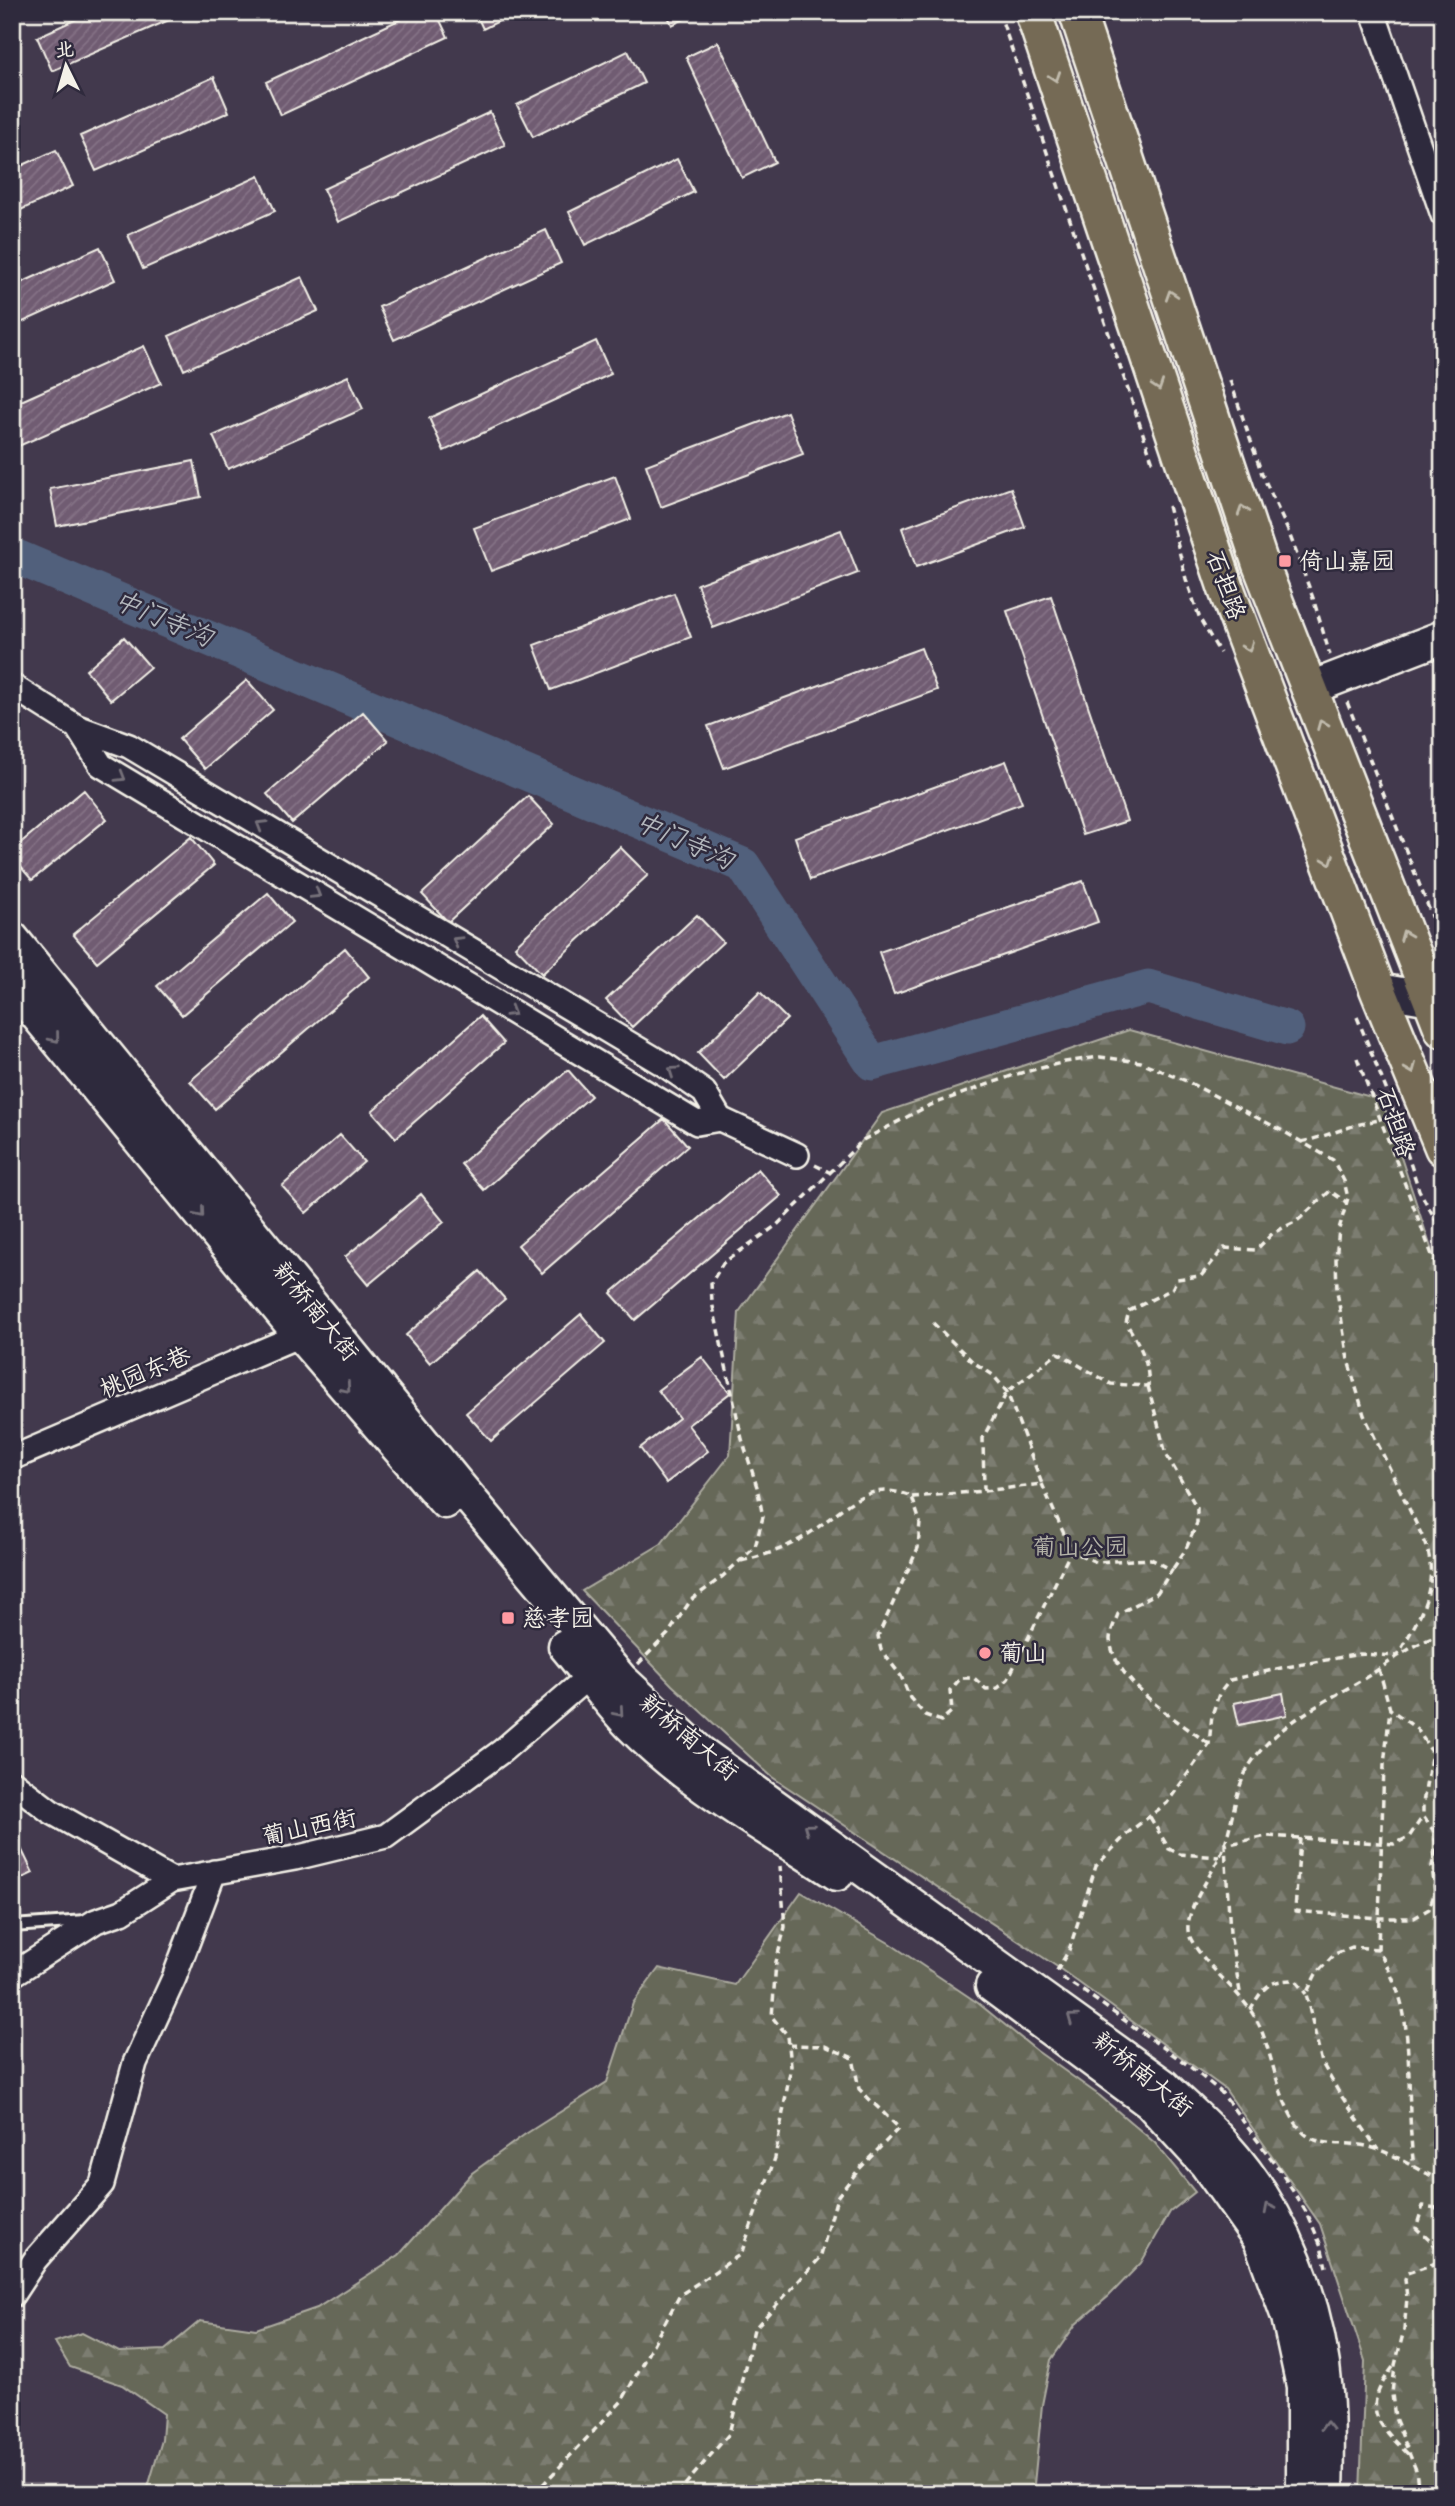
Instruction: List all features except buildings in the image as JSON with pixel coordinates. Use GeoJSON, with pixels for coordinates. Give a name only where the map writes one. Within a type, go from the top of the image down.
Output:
{"type":"FeatureCollection","features":[{"type":"Feature","properties":{"kind":"main road","name":"石担路"},"geometry":{"type":"LineString","coordinates":[[1033,12],[1366,999],[1397,1034],[1443,1148]]}},
{"type":"Feature","properties":{"kind":"main road","name":"石担路"},"geometry":{"type":"LineString","coordinates":[[1077,12],[1260,563],[1322,683],[1439,1010]]}},
{"type":"Feature","properties":{"kind":"main road"},"geometry":{"type":"LineString","coordinates":[[1322,683],[1443,637]]}},
{"type":"Feature","properties":{"kind":"main road","name":"新桥南大街"},"geometry":{"type":"LineString","coordinates":[[12,938],[455,1481],[621,1679],[700,1752],[1163,2085],[1225,2145],[1265,2200],[1296,2264],[1318,2335],[1326,2393],[1327,2494]]}},
{"type":"Feature","properties":{"kind":"main road","name":"新桥南大街"},"geometry":{"type":"LineString","coordinates":[[12,985],[300,1335],[439,1496],[630,1725],[683,1772],[760,1826],[883,1905],[1150,2103],[1206,2164],[1260,2240],[1288,2317],[1303,2386],[1303,2494]]}},
{"type":"Feature","properties":{"kind":"main road"},"geometry":{"type":"LineString","coordinates":[[1366,999],[1439,1010]]}},
{"type":"Feature","properties":{"kind":"street"},"geometry":{"type":"LineString","coordinates":[[1373,12],[1443,215]]}},
{"type":"Feature","properties":{"kind":"street"},"geometry":{"type":"LineString","coordinates":[[12,686],[77,727],[129,746],[665,1065],[704,1092],[720,1119],[797,1155]]}},
{"type":"Feature","properties":{"kind":"street"},"geometry":{"type":"LineString","coordinates":[[77,727],[101,765],[697,1123],[720,1119]]}},
{"type":"Feature","properties":{"kind":"street","name":"桃园东巷"},"geometry":{"type":"LineString","coordinates":[[12,1458],[300,1335]]}},
{"type":"Feature","properties":{"kind":"street","name":"葡山西街"},"geometry":{"type":"LineString","coordinates":[[173,1880],[295,1858],[386,1836],[502,1751],[589,1676]]}},
{"type":"Feature","properties":{"kind":"street"},"geometry":{"type":"LineString","coordinates":[[12,1782],[50,1811],[173,1880],[122,1912],[96,1921],[12,1975]]}},
{"type":"Feature","properties":{"kind":"street"},"geometry":{"type":"LineString","coordinates":[[12,2295],[35,2260],[102,2184],[135,2063],[174,1978],[214,1872]]}},
{"type":"Feature","properties":{"kind":"lane"},"geometry":{"type":"LineString","coordinates":[[12,1926],[96,1921]]}},
{"type":"Feature","properties":{"kind":"path"},"geometry":{"type":"LineString","coordinates":[[1226,369],[1262,474],[1289,533],[1313,598],[1322,683],[1443,944]]}},
{"type":"Feature","properties":{"kind":"path","name":"石担路"},"geometry":{"type":"LineString","coordinates":[[1366,999],[1386,1089],[1419,1190],[1443,1233]]}},
{"type":"Feature","properties":{"kind":"path"},"geometry":{"type":"LineString","coordinates":[[636,1666],[668,1634],[691,1600],[755,1547],[763,1517],[742,1439],[712,1301],[711,1283],[723,1263],[777,1225],[863,1140],[928,1106],[979,1088],[1053,1065],[1100,1057],[1142,1062],[1186,1081],[1333,1160],[1344,1181],[1346,1202],[1339,1229],[1336,1259],[1337,1291],[1348,1360],[1364,1415],[1426,1544],[1431,1560],[1431,1583],[1422,1614],[1397,1656]]}},
{"type":"Feature","properties":{"kind":"path"},"geometry":{"type":"LineString","coordinates":[[1357,1058],[1443,1284]]}},
{"type":"Feature","properties":{"kind":"path"},"geometry":{"type":"LineString","coordinates":[[1301,1142],[1320,1138],[1354,1124],[1380,1121]]}},
{"type":"Feature","properties":{"kind":"path"},"geometry":{"type":"LineString","coordinates":[[1209,1744],[1161,1708],[1126,1675],[1116,1663],[1110,1638],[1118,1614],[1157,1593],[1186,1549],[1197,1523],[1197,1508],[1166,1454],[1148,1386],[1149,1371],[1138,1341],[1126,1323],[1129,1311],[1172,1289],[1177,1279],[1201,1276],[1224,1248],[1256,1250],[1273,1233],[1297,1222],[1330,1191],[1346,1202]]}},
{"type":"Feature","properties":{"kind":"path"},"geometry":{"type":"LineString","coordinates":[[933,1323],[973,1362],[993,1375],[1007,1392],[1042,1484],[1071,1550],[1096,1562],[1151,1559],[1172,1570]]}},
{"type":"Feature","properties":{"kind":"path"},"geometry":{"type":"LineString","coordinates":[[984,1491],[983,1438],[1007,1392],[1059,1353],[1111,1384],[1148,1386]]}},
{"type":"Feature","properties":{"kind":"path"},"geometry":{"type":"LineString","coordinates":[[738,1562],[769,1555],[802,1538],[861,1495],[885,1489],[897,1490],[912,1497],[1042,1484]]}},
{"type":"Feature","properties":{"kind":"path"},"geometry":{"type":"LineString","coordinates":[[912,1497],[920,1522],[919,1548],[894,1596],[878,1636],[881,1650],[901,1676],[910,1698],[925,1715],[941,1721],[952,1711],[950,1690],[961,1678],[974,1678],[986,1689],[998,1688],[1008,1679],[1071,1550]]}},
{"type":"Feature","properties":{"kind":"path"},"geometry":{"type":"LineString","coordinates":[[1443,1635],[1431,1638],[1397,1656],[1294,1720],[1270,1740],[1250,1764],[1238,1790],[1225,1846],[1187,1917],[1189,1934],[1200,1951],[1240,1994],[1260,2026],[1293,2119],[1306,2134],[1318,2142],[1362,2145],[1380,2151],[1443,2182]]}},
{"type":"Feature","properties":{"kind":"path"},"geometry":{"type":"LineString","coordinates":[[1055,1974],[1069,1950],[1096,1866],[1129,1832],[1167,1803],[1209,1744],[1212,1715],[1219,1693],[1230,1680],[1360,1654],[1397,1656]]}},
{"type":"Feature","properties":{"kind":"path"},"geometry":{"type":"LineString","coordinates":[[1378,1669],[1390,1709],[1384,1765],[1378,1950],[1390,1971],[1404,2014],[1409,2130],[1414,2167]]}},
{"type":"Feature","properties":{"kind":"path"},"geometry":{"type":"LineString","coordinates":[[1225,1846],[1267,1836],[1381,1844],[1394,1844],[1409,1837],[1423,1815],[1432,1752],[1417,1729],[1390,1709]]}},
{"type":"Feature","properties":{"kind":"path"},"geometry":{"type":"LineString","coordinates":[[1300,1838],[1295,1911],[1378,1918],[1414,1918],[1430,1909],[1436,1892],[1432,1866],[1437,1847],[1433,1830],[1423,1815]]}},
{"type":"Feature","properties":{"kind":"path"},"geometry":{"type":"LineString","coordinates":[[1150,1816],[1169,1849],[1180,1854],[1219,1857]]}},
{"type":"Feature","properties":{"kind":"path"},"geometry":{"type":"LineString","coordinates":[[534,2494],[622,2401],[680,2295],[741,2254],[775,2158],[790,2066],[788,2036],[772,2017],[776,1962],[785,1927],[780,1869],[785,1840]]}},
{"type":"Feature","properties":{"kind":"path"},"geometry":{"type":"LineString","coordinates":[[1225,1846],[1230,1933],[1240,1994]]}},
{"type":"Feature","properties":{"kind":"path"},"geometry":{"type":"LineString","coordinates":[[1307,1994],[1316,1974],[1335,1955],[1352,1947],[1378,1950]]}},
{"type":"Feature","properties":{"kind":"path"},"geometry":{"type":"LineString","coordinates":[[1250,2010],[1264,1987],[1280,1980],[1295,1980],[1307,1994],[1322,2063],[1380,2151]]}},
{"type":"Feature","properties":{"kind":"path"},"geometry":{"type":"LineString","coordinates":[[677,2494],[729,2434],[754,2329],[820,2258],[837,2197],[859,2169],[899,2128],[859,2089],[853,2058],[825,2046],[789,2045]]}},
{"type":"Feature","properties":{"kind":"path"},"geometry":{"type":"LineString","coordinates":[[1438,2248],[1416,2228],[1423,2206],[1443,2210]]}},
{"type":"Feature","properties":{"kind":"path"},"geometry":{"type":"LineString","coordinates":[[1443,2236],[1438,2248],[1443,2275]]}},
{"type":"Feature","properties":{"kind":"path"},"geometry":{"type":"LineString","coordinates":[[1419,2494],[1416,2470],[1395,2418],[1392,2394],[1395,2365],[1405,2330],[1407,2273],[1439,2262]]}},
{"type":"Feature","properties":{"kind":"path"},"geometry":{"type":"LineString","coordinates":[[1395,2365],[1385,2378],[1376,2402],[1376,2415],[1381,2426],[1410,2456]]}},
{"type":"Feature","properties":{"kind":"path"},"geometry":{"type":"LineString","coordinates":[[1433,2494],[1443,2488]]}},
{"type":"Feature","properties":{"kind":"green space","name":"葡山公园"},"geometry":{"type":"Polygon","coordinates":[[[1129,1030],[1382,1100],[1443,1284],[1443,2494],[1360,2494],[1365,2361],[1320,2224],[1225,2089],[1056,1966],[772,1777],[672,1685],[582,1591],[661,1544],[730,1455],[739,1312],[882,1113],[1129,1030]]]}},
{"type":"Feature","properties":{"kind":"green space"},"geometry":{"type":"Polygon","coordinates":[[[801,1892],[889,1943],[978,2003],[1037,2051],[1100,2096],[1155,2143],[1195,2192],[1170,2212],[1141,2263],[1109,2296],[1076,2324],[1051,2360],[1042,2405],[1033,2494],[146,2494],[162,2440],[164,2414],[122,2385],[70,2367],[55,2342],[82,2333],[119,2352],[165,2350],[200,2321],[256,2329],[317,2308],[399,2255],[472,2173],[524,2135],[607,2082],[633,2003],[659,1968],[735,1985],[801,1892]]]}},
{"type":"Feature","properties":{"kind":"waterway","name":"中门寺沟"},"geometry":{"type":"LineString","coordinates":[[12,555],[743,865],[872,1063],[1148,987],[1287,1028]]}},
{"type":"Feature","properties":{"kind":"place","name":"倚山嘉园"},"geometry":{"type":"Point","coordinates":[1285,561]}},
{"type":"Feature","properties":{"kind":"place","name":"慈孝园"},"geometry":{"type":"Point","coordinates":[508,1618]}},
{"type":"Feature","properties":{"kind":"place","name":"葡山"},"geometry":{"type":"Point","coordinates":[985,1653]}}]}
